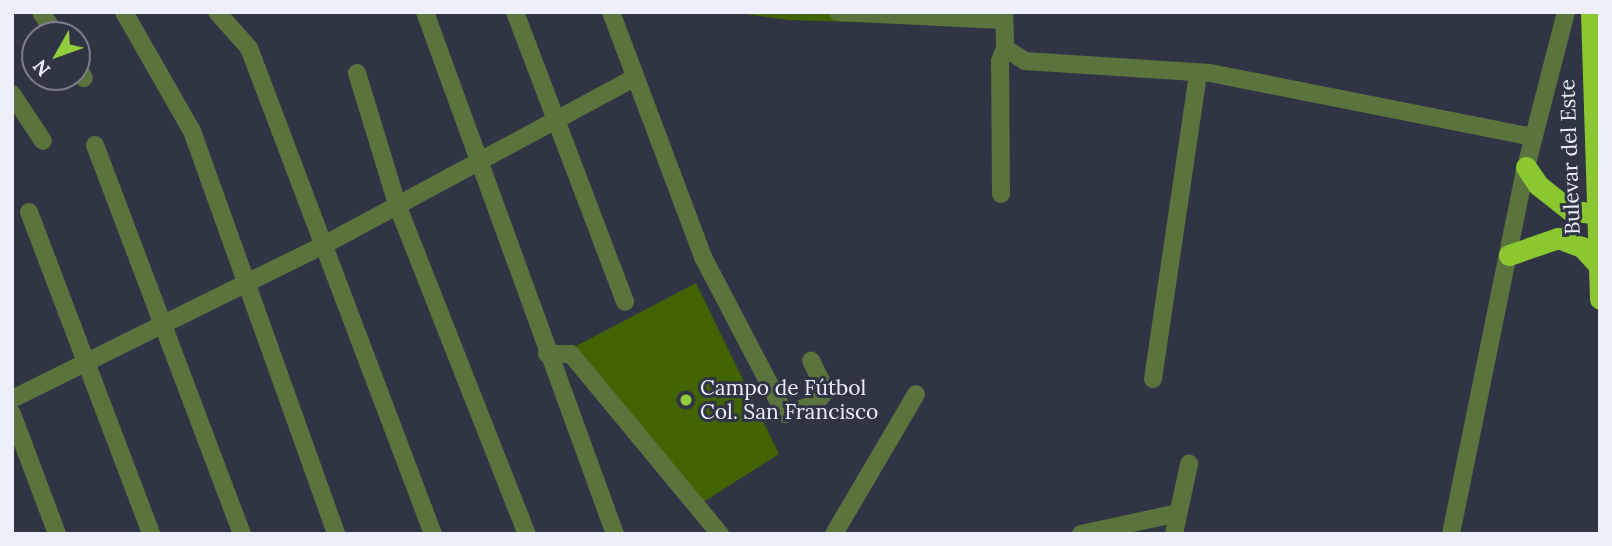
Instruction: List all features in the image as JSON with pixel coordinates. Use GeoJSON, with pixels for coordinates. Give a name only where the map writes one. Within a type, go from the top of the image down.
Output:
{"type":"FeatureCollection","features":[{"type":"Feature","properties":{"kind":"highway","name":"Bulevar del Este"},"geometry":{"type":"LineString","coordinates":[[1591,12],[1600,299]]}},
{"type":"Feature","properties":{"kind":"highway"},"geometry":{"type":"LineString","coordinates":[[1526,167],[1538,185],[1571,211],[1597,213]]}},
{"type":"Feature","properties":{"kind":"highway"},"geometry":{"type":"LineString","coordinates":[[1509,255],[1558,238],[1597,213]]}},
{"type":"Feature","properties":{"kind":"highway"},"geometry":{"type":"LineString","coordinates":[[1558,238],[1582,247],[1599,266]]}},
{"type":"Feature","properties":{"kind":"street"},"geometry":{"type":"LineString","coordinates":[[124,12],[192,131],[245,285],[337,534]]}},
{"type":"Feature","properties":{"kind":"street"},"geometry":{"type":"LineString","coordinates":[[217,12],[249,48],[433,534]]}},
{"type":"Feature","properties":{"kind":"street"},"geometry":{"type":"LineString","coordinates":[[425,12],[478,165],[615,534]]}},
{"type":"Feature","properties":{"kind":"street"},"geometry":{"type":"LineString","coordinates":[[515,12],[625,302]]}},
{"type":"Feature","properties":{"kind":"street"},"geometry":{"type":"LineString","coordinates":[[611,12],[632,79],[703,257],[785,414],[815,404],[827,391],[811,360]]}},
{"type":"Feature","properties":{"kind":"street"},"geometry":{"type":"LineString","coordinates":[[838,12],[1003,16],[1005,48],[1001,194]]}},
{"type":"Feature","properties":{"kind":"street"},"geometry":{"type":"LineString","coordinates":[[1451,534],[1526,167],[1566,12]]}},
{"type":"Feature","properties":{"kind":"street"},"geometry":{"type":"LineString","coordinates":[[1005,48],[1047,66],[1198,72],[1534,137]]}},
{"type":"Feature","properties":{"kind":"street"},"geometry":{"type":"LineString","coordinates":[[1153,379],[1198,72]]}},
{"type":"Feature","properties":{"kind":"street"},"geometry":{"type":"LineString","coordinates":[[357,73],[398,207],[527,534]]}},
{"type":"Feature","properties":{"kind":"street"},"geometry":{"type":"LineString","coordinates":[[12,399],[398,207],[632,79]]}},
{"type":"Feature","properties":{"kind":"street"},"geometry":{"type":"LineString","coordinates":[[12,94],[43,141]]}},
{"type":"Feature","properties":{"kind":"street"},"geometry":{"type":"LineString","coordinates":[[95,145],[166,324],[242,534]]}},
{"type":"Feature","properties":{"kind":"street"},"geometry":{"type":"LineString","coordinates":[[29,212],[88,361],[151,534]]}},
{"type":"Feature","properties":{"kind":"street"},"geometry":{"type":"LineString","coordinates":[[547,354],[571,354],[720,534]]}},
{"type":"Feature","properties":{"kind":"street"},"geometry":{"type":"LineString","coordinates":[[834,534],[916,394]]}},
{"type":"Feature","properties":{"kind":"street"},"geometry":{"type":"LineString","coordinates":[[12,414],[57,534]]}},
{"type":"Feature","properties":{"kind":"street"},"geometry":{"type":"LineString","coordinates":[[1174,534],[1189,464]]}},
{"type":"Feature","properties":{"kind":"street"},"geometry":{"type":"LineString","coordinates":[[1081,534],[1178,513]]}},
{"type":"Feature","properties":{"kind":"green space"},"geometry":{"type":"Polygon","coordinates":[[[731,12],[1009,12],[1008,27],[789,20],[731,12]]]}},
{"type":"Feature","properties":{"kind":"green space","name":"Campo de Fútbol Col. San Francisco"},"geometry":{"type":"Polygon","coordinates":[[[696,283],[779,454],[700,504],[576,346],[696,283]]]}},
{"type":"Feature","properties":{"kind":"place","name":"Campo de Fútbol Col. San Francisco"},"geometry":{"type":"Point","coordinates":[686,400]}}]}
